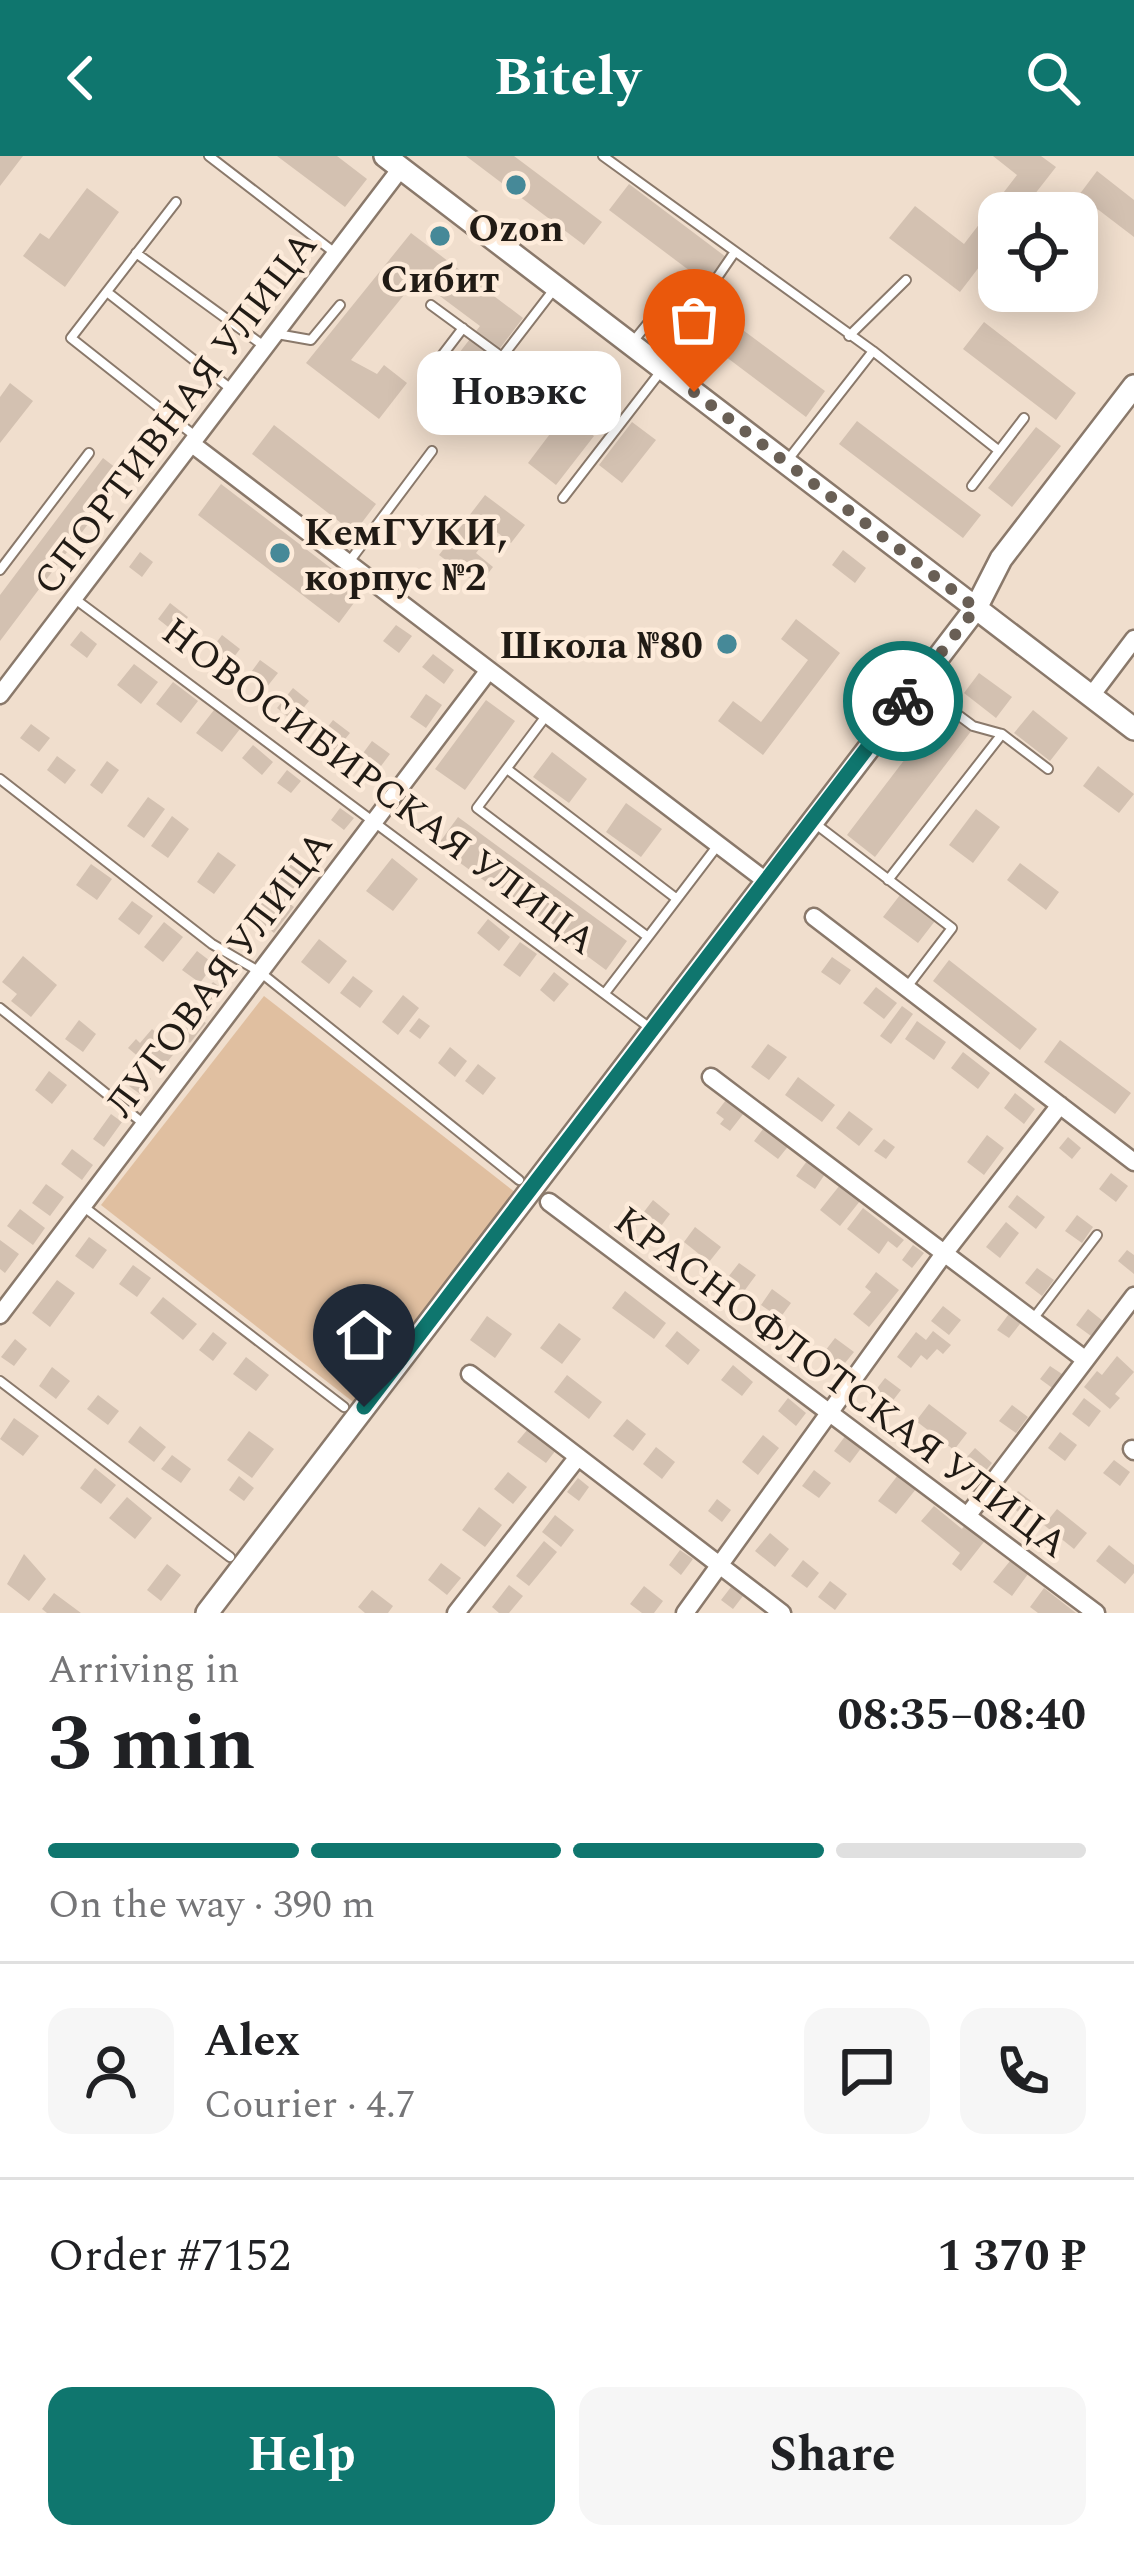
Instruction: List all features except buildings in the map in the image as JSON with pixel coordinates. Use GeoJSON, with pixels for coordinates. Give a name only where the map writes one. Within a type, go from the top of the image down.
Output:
{"type":"FeatureCollection","features":[{"type":"Feature","properties":{"kind":"street","name":"СПОРТИВНАЯ УЛИЦА"},"geometry":{"type":"LineString","coordinates":[[0,695],[336,254],[399,160]]}},
{"type":"Feature","properties":{"kind":"street"},"geometry":{"type":"LineString","coordinates":[[399,160],[1134,729]]}},
{"type":"Feature","properties":{"kind":"street"},"geometry":{"type":"LineString","coordinates":[[207,1613],[976,608],[1001,559],[1134,386]]}},
{"type":"Feature","properties":{"kind":"street"},"geometry":{"type":"LineString","coordinates":[[194,440],[766,881]]}},
{"type":"Feature","properties":{"kind":"street"},"geometry":{"type":"LineString","coordinates":[[1091,696],[1134,639]]}},
{"type":"Feature","properties":{"kind":"street","name":"ЛУГОВАЯ УЛИЦА"},"geometry":{"type":"LineString","coordinates":[[0,1315],[489,670]]}},
{"type":"Feature","properties":{"kind":"street"},"geometry":{"type":"LineString","coordinates":[[814,917],[1134,1162]]}},
{"type":"Feature","properties":{"kind":"street"},"geometry":{"type":"LineString","coordinates":[[712,1077],[1083,1358]]}},
{"type":"Feature","properties":{"kind":"street"},"geometry":{"type":"LineString","coordinates":[[685,1613],[943,1255],[1060,1105]]}},
{"type":"Feature","properties":{"kind":"street","name":"КРАСНОФЛОТСКАЯ УЛИЦА"},"geometry":{"type":"LineString","coordinates":[[549,1202],[1096,1613]]}},
{"type":"Feature","properties":{"kind":"street"},"geometry":{"type":"LineString","coordinates":[[968,1516],[1134,1296]]}},
{"type":"Feature","properties":{"kind":"street"},"geometry":{"type":"LineString","coordinates":[[470,1374],[782,1613]]}},
{"type":"Feature","properties":{"kind":"street"},"geometry":{"type":"LineString","coordinates":[[456,1613],[578,1458]]}},
{"type":"Feature","properties":{"kind":"lane"},"geometry":{"type":"LineString","coordinates":[[208,156],[336,254]]}},
{"type":"Feature","properties":{"kind":"lane"},"geometry":{"type":"LineString","coordinates":[[603,156],[873,351],[998,450]]}},
{"type":"Feature","properties":{"kind":"lane"},"geometry":{"type":"LineString","coordinates":[[176,202],[71,338],[194,440]]}},
{"type":"Feature","properties":{"kind":"lane"},"geometry":{"type":"LineString","coordinates":[[136,254],[270,340],[311,340],[340,305]]}},
{"type":"Feature","properties":{"kind":"lane"},"geometry":{"type":"LineString","coordinates":[[631,344],[683,280],[701,290],[710,288],[734,254]]}},
{"type":"Feature","properties":{"kind":"lane"},"geometry":{"type":"LineString","coordinates":[[849,336],[906,280]]}},
{"type":"Feature","properties":{"kind":"lane"},"geometry":{"type":"LineString","coordinates":[[431,305],[502,357],[556,286]]}},
{"type":"Feature","properties":{"kind":"lane"},"geometry":{"type":"LineString","coordinates":[[107,292],[232,390]]}},
{"type":"Feature","properties":{"kind":"lane"},"geometry":{"type":"LineString","coordinates":[[424,379],[463,328]]}},
{"type":"Feature","properties":{"kind":"lane"},"geometry":{"type":"LineString","coordinates":[[786,463],[873,351]]}},
{"type":"Feature","properties":{"kind":"lane"},"geometry":{"type":"LineString","coordinates":[[563,498],[663,368]]}},
{"type":"Feature","properties":{"kind":"lane"},"geometry":{"type":"LineString","coordinates":[[972,486],[1024,418]]}},
{"type":"Feature","properties":{"kind":"lane"},"geometry":{"type":"LineString","coordinates":[[348,563],[432,451]]}},
{"type":"Feature","properties":{"kind":"lane"},"geometry":{"type":"LineString","coordinates":[[0,570],[89,453]]}},
{"type":"Feature","properties":{"kind":"lane","name":"НОВОСИБИРСКАЯ УЛИЦА"},"geometry":{"type":"LineString","coordinates":[[74,598],[646,1025]]}},
{"type":"Feature","properties":{"kind":"lane"},"geometry":{"type":"LineString","coordinates":[[916,684],[973,726],[1002,734],[1048,769]]}},
{"type":"Feature","properties":{"kind":"lane"},"geometry":{"type":"LineString","coordinates":[[547,715],[477,808],[648,937]]}},
{"type":"Feature","properties":{"kind":"lane"},"geometry":{"type":"LineString","coordinates":[[888,880],[1002,734]]}},
{"type":"Feature","properties":{"kind":"lane"},"geometry":{"type":"LineString","coordinates":[[507,769],[677,899]]}},
{"type":"Feature","properties":{"kind":"lane"},"geometry":{"type":"LineString","coordinates":[[0,779],[212,944],[260,972],[519,1180]]}},
{"type":"Feature","properties":{"kind":"lane"},"geometry":{"type":"LineString","coordinates":[[812,821],[952,928],[906,988]]}},
{"type":"Feature","properties":{"kind":"lane"},"geometry":{"type":"LineString","coordinates":[[605,993],[718,845]]}},
{"type":"Feature","properties":{"kind":"lane"},"geometry":{"type":"LineString","coordinates":[[1,1012],[145,1124]]}},
{"type":"Feature","properties":{"kind":"lane"},"geometry":{"type":"LineString","coordinates":[[83,1206],[344,1407]]}},
{"type":"Feature","properties":{"kind":"lane"},"geometry":{"type":"LineString","coordinates":[[1033,1319],[1097,1235]]}},
{"type":"Feature","properties":{"kind":"lane"},"geometry":{"type":"LineString","coordinates":[[0,1381],[230,1557]]}},
{"type":"Feature","properties":{"kind":"shaded area"},"geometry":{"type":"Polygon","coordinates":[[[264,996],[520,1196],[357,1405],[101,1205],[264,996]]]}},
{"type":"Feature","properties":{"kind":"way so far"},"geometry":{"type":"LineString","coordinates":[[694,392],[976,608],[903,701]]}},
{"type":"Feature","properties":{"kind":"place","name":"Ozon"},"geometry":{"type":"Point","coordinates":[516,185]}},
{"type":"Feature","properties":{"kind":"place","name":"Сибит"},"geometry":{"type":"Point","coordinates":[440,236]}},
{"type":"Feature","properties":{"kind":"place","name":"Новэкс"},"geometry":{"type":"Point","coordinates":[694,392]}},
{"type":"Feature","properties":{"kind":"place","name":"КемГУКИ, корпус №2"},"geometry":{"type":"Point","coordinates":[280,553]}},
{"type":"Feature","properties":{"kind":"place","name":"Школа №80"},"geometry":{"type":"Point","coordinates":[727,644]}},
{"type":"Feature","properties":{"kind":"route"},"geometry":{"type":"LineString","coordinates":[[364,1407],[903,701]]}}]}
